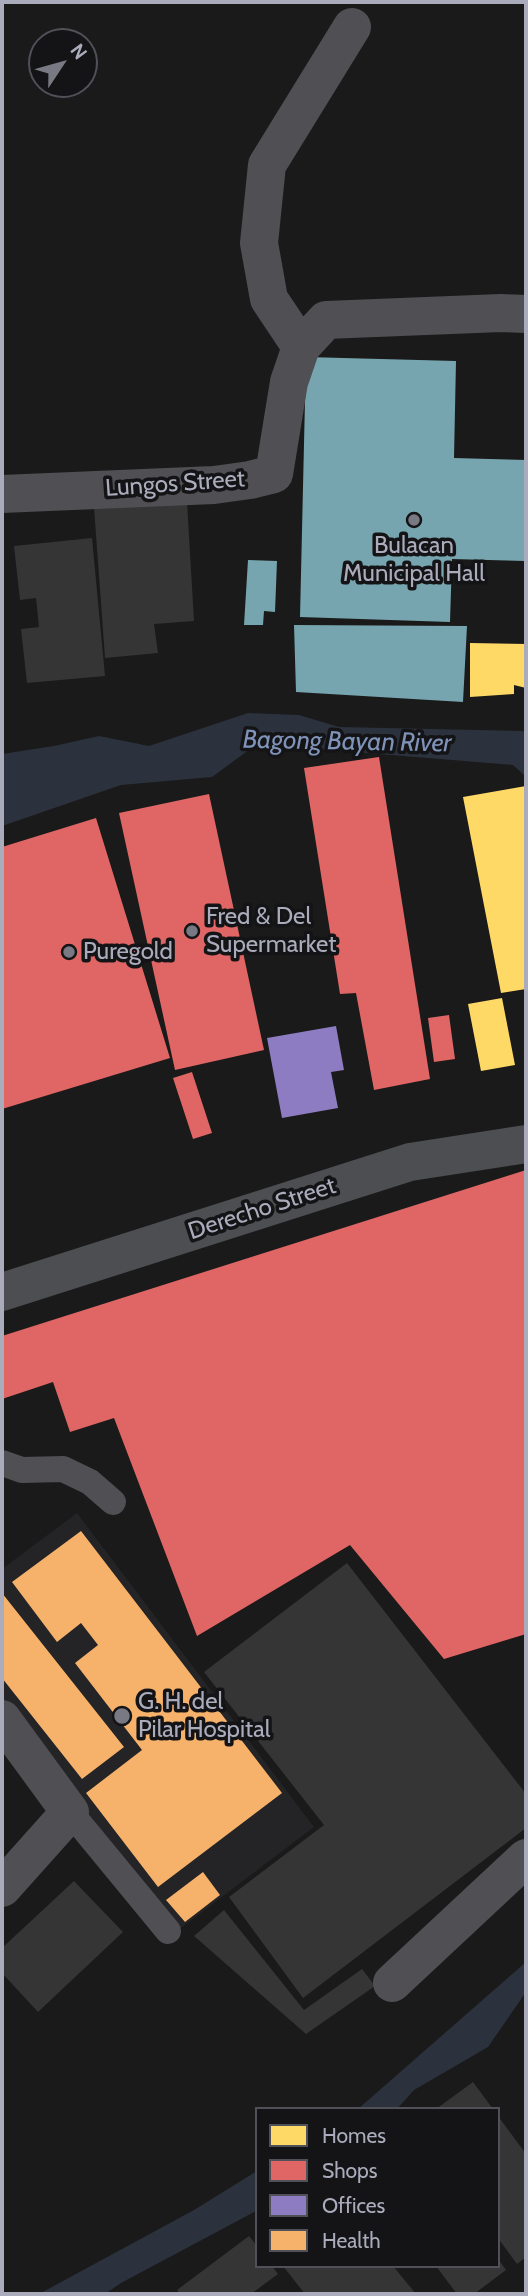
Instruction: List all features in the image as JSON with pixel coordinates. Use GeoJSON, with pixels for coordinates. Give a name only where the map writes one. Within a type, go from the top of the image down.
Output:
{"type":"FeatureCollection","features":[{"type":"Feature","properties":{"kind":"main road","name":"Derecho Street"},"geometry":{"type":"LineString","coordinates":[[2,1292],[410,1162],[526,1144]]}},
{"type":"Feature","properties":{"kind":"street"},"geometry":{"type":"LineString","coordinates":[[301,347],[269,299],[259,243],[267,165],[352,27]]}},
{"type":"Feature","properties":{"kind":"street","name":"Lungos Street"},"geometry":{"type":"LineString","coordinates":[[2,494],[214,485],[274,474],[289,382],[301,347],[326,320],[526,314]]}},
{"type":"Feature","properties":{"kind":"street"},"geometry":{"type":"LineString","coordinates":[[2,1719],[70,1812],[2,1888]]}},
{"type":"Feature","properties":{"kind":"street"},"geometry":{"type":"LineString","coordinates":[[392,1983],[526,1858]]}},
{"type":"Feature","properties":{"kind":"lane"},"geometry":{"type":"LineString","coordinates":[[2,1463],[22,1470],[63,1469],[90,1482],[113,1502]]}},
{"type":"Feature","properties":{"kind":"lane"},"geometry":{"type":"LineString","coordinates":[[70,1812],[168,1931]]}},
{"type":"Feature","properties":{"kind":"shaded area","name":"G. H. del Pilar Hospital"},"geometry":{"type":"Polygon","coordinates":[[[77,1513],[314,1827],[177,1931],[2,1699],[2,1569],[77,1513]]]}},
{"type":"Feature","properties":{"kind":"water","name":"Bagong Bayan River"},"geometry":{"type":"Polygon","coordinates":[[[248,713],[299,715],[339,727],[523,731],[526,734],[526,777],[513,765],[257,744],[212,777],[121,785],[2,826],[2,754],[99,736],[149,746],[248,713]]]}},
{"type":"Feature","properties":{"kind":"water"},"geometry":{"type":"Polygon","coordinates":[[[526,1962],[526,1992],[488,2047],[414,2090],[399,2107],[360,2107],[526,1962]]]}},
{"type":"Feature","properties":{"kind":"water"},"geometry":{"type":"Polygon","coordinates":[[[255,2172],[255,2212],[105,2294],[39,2294],[194,2210],[255,2172]]]}},
{"type":"Feature","properties":{"kind":"building: Homes"},"geometry":{"type":"Polygon","coordinates":[[[470,643],[526,644],[526,688],[514,685],[514,694],[470,697],[470,643]]]}},
{"type":"Feature","properties":{"kind":"building: Homes"},"geometry":{"type":"Polygon","coordinates":[[[526,786],[526,989],[501,993],[463,797],[526,786]]]}},
{"type":"Feature","properties":{"kind":"building: Homes"},"geometry":{"type":"Polygon","coordinates":[[[502,998],[515,1065],[481,1071],[468,1004],[502,998]]]}},
{"type":"Feature","properties":{"kind":"building: Shops"},"geometry":{"type":"Polygon","coordinates":[[[379,757],[430,1079],[374,1090],[356,993],[340,994],[304,768],[379,757]]]}},
{"type":"Feature","properties":{"kind":"building: Shops","name":"Fred & Del Supermarket"},"geometry":{"type":"Polygon","coordinates":[[[209,794],[264,1050],[175,1070],[119,813],[209,794]]]}},
{"type":"Feature","properties":{"kind":"building: Shops","name":"Puregold"},"geometry":{"type":"Polygon","coordinates":[[[96,818],[170,1058],[2,1109],[2,847],[96,818]]]}},
{"type":"Feature","properties":{"kind":"building: Shops"},"geometry":{"type":"Polygon","coordinates":[[[449,1015],[455,1059],[434,1062],[428,1018],[449,1015]]]}},
{"type":"Feature","properties":{"kind":"building: Shops"},"geometry":{"type":"Polygon","coordinates":[[[192,1072],[212,1133],[193,1139],[173,1078],[192,1072]]]}},
{"type":"Feature","properties":{"kind":"building: Shops"},"geometry":{"type":"Polygon","coordinates":[[[526,1170],[526,1634],[444,1659],[350,1545],[197,1636],[114,1418],[70,1432],[53,1382],[2,1399],[2,1336],[526,1170]]]}},
{"type":"Feature","properties":{"kind":"building: Offices"},"geometry":{"type":"Polygon","coordinates":[[[336,1026],[344,1070],[331,1072],[338,1108],[282,1118],[267,1038],[336,1026]]]}},
{"type":"Feature","properties":{"kind":"building: Health"},"geometry":{"type":"Polygon","coordinates":[[[81,1531],[282,1793],[158,1887],[86,1793],[142,1750],[75,1663],[98,1645],[81,1623],[57,1642],[12,1582],[81,1531]]]}},
{"type":"Feature","properties":{"kind":"building: Health"},"geometry":{"type":"Polygon","coordinates":[[[2,1593],[124,1747],[82,1779],[2,1678],[2,1593]]]}},
{"type":"Feature","properties":{"kind":"building: Health"},"geometry":{"type":"Polygon","coordinates":[[[203,1872],[220,1895],[185,1922],[166,1900],[203,1872]]]}},
{"type":"Feature","properties":{"kind":"building: Public","name":"Bulacan Municipal Hall"},"geometry":{"type":"Polygon","coordinates":[[[306,357],[456,361],[454,458],[526,460],[525,561],[452,559],[450,622],[300,617],[306,357]]]}},
{"type":"Feature","properties":{"kind":"building: Public"},"geometry":{"type":"Polygon","coordinates":[[[248,560],[277,561],[275,612],[264,611],[263,625],[244,625],[248,560]]]}},
{"type":"Feature","properties":{"kind":"building: Public"},"geometry":{"type":"Polygon","coordinates":[[[294,625],[467,626],[463,702],[296,692],[294,625]]]}},
{"type":"Feature","properties":{"kind":"building: Other"},"geometry":{"type":"Polygon","coordinates":[[[187,502],[194,621],[154,624],[158,653],[105,658],[94,507],[187,502]]]}},
{"type":"Feature","properties":{"kind":"building: Other"},"geometry":{"type":"Polygon","coordinates":[[[92,538],[105,676],[27,683],[21,629],[39,627],[36,598],[20,600],[14,546],[92,538]]]}},
{"type":"Feature","properties":{"kind":"building: Other"},"geometry":{"type":"Polygon","coordinates":[[[347,1563],[526,1794],[526,1828],[303,1998],[229,1897],[324,1825],[204,1672],[347,1563]]]}},
{"type":"Feature","properties":{"kind":"building: Other"},"geometry":{"type":"Polygon","coordinates":[[[74,1881],[123,1932],[38,2012],[2,1973],[2,1948],[74,1881]]]}},
{"type":"Feature","properties":{"kind":"building: Other"},"geometry":{"type":"Polygon","coordinates":[[[224,1910],[304,2010],[362,1969],[375,1986],[306,2034],[194,1936],[224,1910]]]}},
{"type":"Feature","properties":{"kind":"building: Other"},"geometry":{"type":"Polygon","coordinates":[[[473,2082],[492,2107],[439,2107],[473,2082]]]}},
{"type":"Feature","properties":{"kind":"building: Other"},"geometry":{"type":"Polygon","coordinates":[[[500,2119],[526,2154],[526,2257],[517,2264],[500,2241],[500,2119]]]}},
{"type":"Feature","properties":{"kind":"building: Other"},"geometry":{"type":"Polygon","coordinates":[[[249,2236],[255,2244],[255,2268],[274,2268],[278,2274],[251,2294],[180,2294],[177,2290],[249,2236]]]}},
{"type":"Feature","properties":{"kind":"building: Other"},"geometry":{"type":"Polygon","coordinates":[[[500,2262],[506,2270],[474,2294],[457,2294],[438,2268],[500,2268],[500,2262]]]}},
{"type":"Feature","properties":{"kind":"building: Other"},"geometry":{"type":"Polygon","coordinates":[[[285,2268],[395,2268],[416,2294],[305,2294],[285,2268]]]}},
{"type":"Feature","properties":{"kind":"place","name":"Bulacan Municipal Hall"},"geometry":{"type":"Point","coordinates":[414,520]}},
{"type":"Feature","properties":{"kind":"place","name":"Fred & Del Supermarket"},"geometry":{"type":"Point","coordinates":[192,931]}},
{"type":"Feature","properties":{"kind":"place","name":"Puregold"},"geometry":{"type":"Point","coordinates":[69,952]}},
{"type":"Feature","properties":{"kind":"place","name":"G. H. del Pilar Hospital"},"geometry":{"type":"Point","coordinates":[122,1716]}}]}
